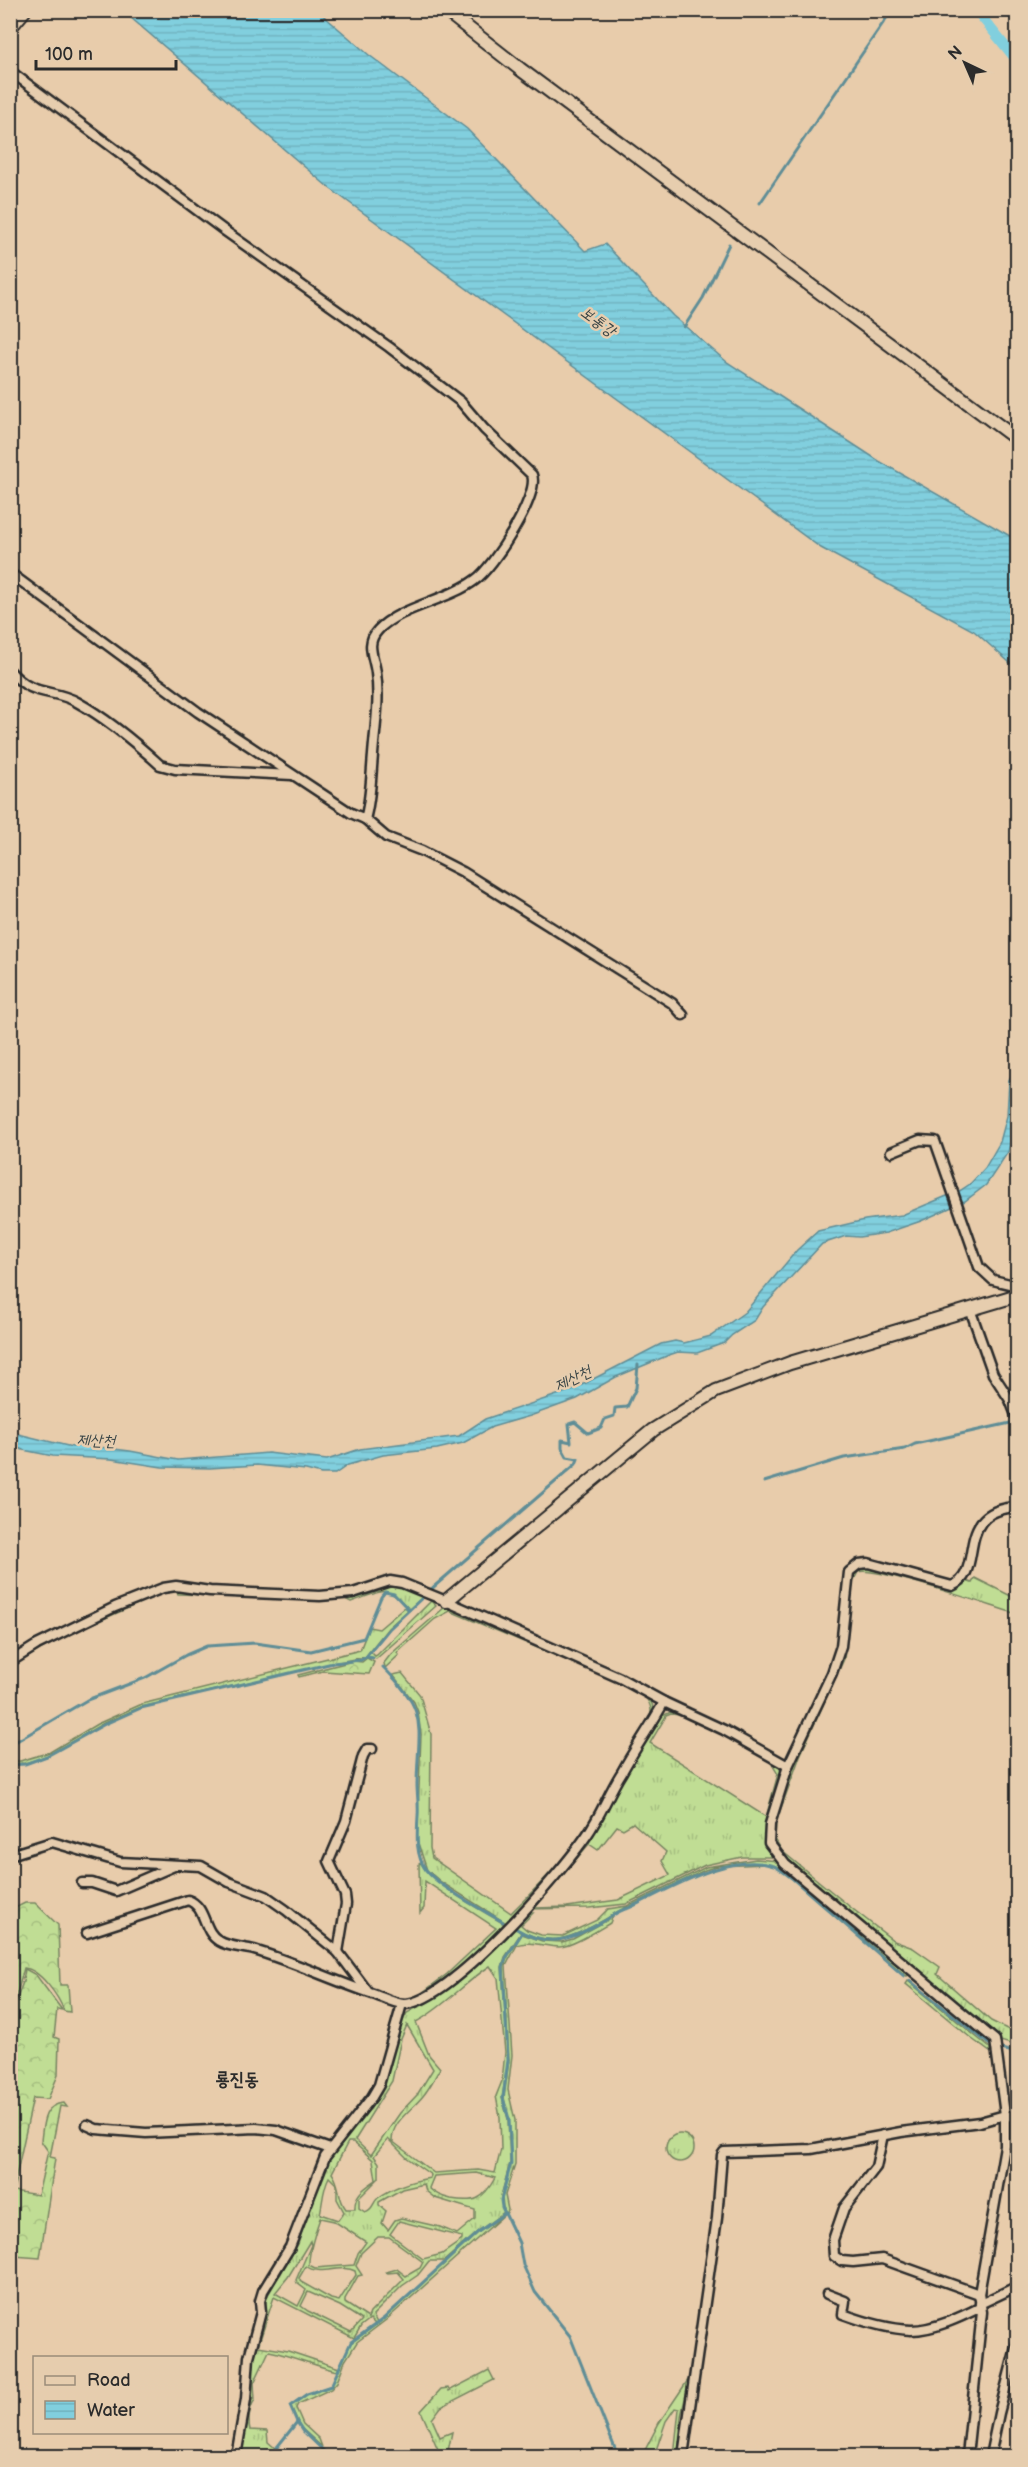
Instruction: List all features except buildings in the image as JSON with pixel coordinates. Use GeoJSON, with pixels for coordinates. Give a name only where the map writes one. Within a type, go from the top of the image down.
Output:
{"type":"FeatureCollection","features":[{"type":"Feature","properties":{"kind":"main road"},"geometry":{"type":"LineString","coordinates":[[10,28],[25,10]]}},
{"type":"Feature","properties":{"kind":"main road"},"geometry":{"type":"LineString","coordinates":[[445,10],[520,69],[1017,440]]}},
{"type":"Feature","properties":{"kind":"main road"},"geometry":{"type":"LineString","coordinates":[[446,1601],[654,1430],[716,1391],[790,1363],[1017,1295]]}},
{"type":"Feature","properties":{"kind":"street"},"geometry":{"type":"LineString","coordinates":[[10,71],[461,402],[501,447],[532,474],[533,489],[523,513],[481,575],[462,587],[396,617],[379,628],[371,640],[370,650],[377,680],[365,819]]}},
{"type":"Feature","properties":{"kind":"street"},"geometry":{"type":"LineString","coordinates":[[14,576],[198,712],[351,813],[365,819],[386,837],[444,862],[519,905],[558,933],[672,1003],[683,1015]]}},
{"type":"Feature","properties":{"kind":"street"},"geometry":{"type":"LineString","coordinates":[[10,671],[34,690],[77,701],[160,765],[175,769],[292,775]]}},
{"type":"Feature","properties":{"kind":"street"},"geometry":{"type":"LineString","coordinates":[[891,1152],[920,1140],[935,1141],[979,1267],[993,1280],[1017,1286]]}},
{"type":"Feature","properties":{"kind":"street"},"geometry":{"type":"LineString","coordinates":[[970,1309],[993,1374],[1010,1400],[1017,1420]]}},
{"type":"Feature","properties":{"kind":"street"},"geometry":{"type":"LineString","coordinates":[[967,2457],[978,2372],[980,2294],[1005,2146],[1005,2115],[995,2040],[785,1864],[769,1843],[770,1824],[788,1766],[837,1659],[841,1646],[847,1578],[852,1568],[868,1563],[952,1586],[961,1580],[966,1571],[977,1530],[986,1515],[1003,1508],[1017,1507]]}},
{"type":"Feature","properties":{"kind":"street"},"geometry":{"type":"LineString","coordinates":[[10,1662],[37,1645],[115,1607],[163,1588],[176,1586],[210,1591],[320,1596],[353,1593],[390,1581],[446,1601],[621,1678],[664,1702],[724,1730],[788,1766]]}},
{"type":"Feature","properties":{"kind":"street"},"geometry":{"type":"LineString","coordinates":[[87,1933],[188,1900],[196,1903],[211,1935],[221,1943],[238,1945],[289,1961],[402,2004],[425,1999],[470,1965],[546,1887],[587,1835],[664,1702]]}},
{"type":"Feature","properties":{"kind":"street"},"geometry":{"type":"LineString","coordinates":[[338,1952],[345,1895],[329,1862],[346,1821],[363,1756],[367,1749],[372,1749]]}},
{"type":"Feature","properties":{"kind":"street"},"geometry":{"type":"LineString","coordinates":[[10,1855],[52,1842],[120,1862],[201,1866],[229,1882],[267,1896],[338,1952],[368,1992]]}},
{"type":"Feature","properties":{"kind":"street"},"geometry":{"type":"LineString","coordinates":[[82,1883],[92,1883],[116,1891],[176,1865]]}},
{"type":"Feature","properties":{"kind":"street"},"geometry":{"type":"LineString","coordinates":[[237,2457],[249,2357],[261,2312],[260,2301],[268,2281],[290,2247],[320,2165],[379,2085],[402,2004]]}},
{"type":"Feature","properties":{"kind":"street"},"geometry":{"type":"LineString","coordinates":[[683,2457],[698,2336],[717,2218],[724,2152],[811,2149],[883,2135],[980,2122],[1005,2115],[1017,2118]]}},
{"type":"Feature","properties":{"kind":"street"},"geometry":{"type":"LineString","coordinates":[[87,2125],[96,2129],[146,2133],[256,2128],[276,2130],[330,2149]]}},
{"type":"Feature","properties":{"kind":"street"},"geometry":{"type":"LineString","coordinates":[[883,2135],[876,2167],[844,2208],[833,2240],[834,2256],[837,2259],[853,2262],[882,2259],[980,2294]]}},
{"type":"Feature","properties":{"kind":"street"},"geometry":{"type":"LineString","coordinates":[[827,2294],[845,2301],[843,2314],[861,2321],[913,2330],[961,2317],[1017,2286]]}},
{"type":"Feature","properties":{"kind":"street"},"geometry":{"type":"LineString","coordinates":[[990,2457],[1017,2340]]}},
{"type":"Feature","properties":{"kind":"green space"},"geometry":{"type":"Polygon","coordinates":[[[867,1564],[947,1586],[963,1580],[972,1583],[975,1578],[1017,1599],[1017,1614],[909,1580],[858,1572],[853,1582],[844,1659],[800,1756],[776,1822],[775,1839],[782,1851],[894,1941],[913,1948],[940,1967],[937,1974],[991,2021],[1017,2034],[1017,2046],[997,2040],[993,2031],[785,1860],[776,1851],[770,1835],[791,1767],[836,1668],[849,1578],[857,1566],[867,1564]]]}},
{"type":"Feature","properties":{"kind":"green space"},"geometry":{"type":"Polygon","coordinates":[[[394,1585],[424,1596],[409,1609],[388,1592],[377,1593],[351,1602],[345,1599],[270,1597],[394,1585]]]}},
{"type":"Feature","properties":{"kind":"green space"},"geometry":{"type":"Polygon","coordinates":[[[175,1588],[263,1597],[178,1594],[174,1590],[165,1592],[62,1637],[11,1667],[10,1664],[41,1646],[144,1597],[175,1588]]]}},
{"type":"Feature","properties":{"kind":"green space"},"geometry":{"type":"Polygon","coordinates":[[[431,1601],[436,1606],[376,1659],[367,1656],[371,1652],[377,1655],[431,1601]]]}},
{"type":"Feature","properties":{"kind":"green space"},"geometry":{"type":"Polygon","coordinates":[[[405,1607],[408,1610],[388,1628],[365,1657],[141,1707],[104,1723],[47,1756],[25,1763],[11,1764],[11,1761],[20,1761],[50,1752],[97,1724],[142,1704],[360,1650],[369,1627],[379,1629],[405,1607]]]}},
{"type":"Feature","properties":{"kind":"green space"},"geometry":{"type":"Polygon","coordinates":[[[445,1607],[467,1614],[634,1686],[648,1697],[654,1713],[579,1842],[542,1887],[506,1923],[441,1882],[427,1870],[417,1840],[421,1735],[418,1712],[414,1702],[393,1675],[402,1673],[420,1695],[431,1734],[430,1848],[432,1858],[511,1913],[553,1870],[581,1835],[625,1756],[648,1723],[651,1710],[649,1703],[635,1689],[450,1611],[435,1619],[397,1653],[399,1655],[385,1668],[384,1663],[391,1654],[445,1607]]]}},
{"type":"Feature","properties":{"kind":"green space"},"geometry":{"type":"Polygon","coordinates":[[[367,1658],[374,1662],[369,1674],[323,1671],[299,1677],[298,1675],[353,1661],[362,1662],[367,1658]]]}},
{"type":"Feature","properties":{"kind":"green space"},"geometry":{"type":"Polygon","coordinates":[[[675,1710],[687,1713],[748,1743],[776,1762],[781,1772],[781,1782],[767,1832],[769,1845],[776,1857],[742,1857],[705,1865],[626,1904],[589,1908],[529,1909],[563,1871],[596,1827],[633,1760],[662,1716],[675,1710]],[[671,1714],[666,1716],[650,1743],[766,1817],[778,1774],[770,1761],[689,1716],[671,1714]],[[633,1823],[623,1829],[617,1826],[598,1850],[589,1844],[535,1908],[567,1907],[618,1900],[670,1875],[662,1861],[666,1852],[633,1823]]]}},
{"type":"Feature","properties":{"kind":"green space"},"geometry":{"type":"Polygon","coordinates":[[[756,1859],[779,1861],[910,1972],[907,1976],[905,1975],[793,1879],[775,1866],[767,1864],[718,1866],[705,1870],[619,1911],[592,1927],[560,1939],[539,1938],[515,1928],[521,1933],[505,1957],[502,1967],[508,2060],[502,2098],[508,2119],[510,2163],[501,2196],[504,2212],[444,2261],[429,2261],[418,2275],[402,2286],[373,2315],[377,2323],[375,2324],[370,2319],[361,2326],[354,2338],[274,2297],[258,2346],[288,2351],[339,2368],[337,2371],[269,2351],[254,2383],[255,2400],[250,2410],[249,2422],[250,2430],[267,2431],[268,2442],[276,2449],[270,2456],[240,2456],[252,2361],[264,2317],[266,2298],[298,2244],[324,2166],[334,2149],[383,2086],[397,2032],[407,2013],[449,1989],[527,1913],[533,1913],[521,1925],[527,1930],[541,1935],[563,1936],[597,1920],[608,1909],[627,1906],[706,1867],[756,1859]],[[490,1966],[435,2010],[416,2022],[429,2055],[440,2068],[426,2093],[395,2128],[392,2141],[434,2173],[478,2170],[495,2173],[501,2149],[500,2117],[496,2096],[502,2081],[505,2052],[498,1978],[490,1966]],[[407,2025],[401,2039],[392,2081],[355,2140],[371,2155],[400,2113],[417,2095],[433,2069],[407,2025]],[[388,2139],[374,2156],[379,2163],[379,2178],[359,2198],[359,2208],[365,2212],[378,2198],[390,2191],[430,2178],[431,2175],[406,2157],[388,2139]],[[348,2142],[332,2173],[337,2182],[343,2205],[346,2209],[355,2209],[358,2195],[376,2180],[373,2160],[353,2142],[348,2142]],[[477,2173],[434,2176],[429,2188],[451,2199],[472,2200],[482,2195],[495,2178],[477,2173]],[[329,2177],[320,2214],[338,2220],[344,2212],[337,2199],[337,2185],[329,2177]],[[424,2184],[402,2189],[379,2202],[379,2205],[386,2211],[382,2223],[388,2230],[395,2220],[401,2218],[440,2227],[457,2234],[475,2219],[475,2210],[435,2198],[426,2191],[424,2184]],[[320,2218],[314,2235],[309,2265],[315,2268],[354,2265],[358,2253],[366,2242],[334,2221],[320,2218]],[[399,2221],[390,2234],[423,2259],[442,2254],[462,2240],[462,2237],[399,2221]],[[378,2237],[361,2253],[356,2266],[362,2275],[358,2276],[345,2303],[368,2318],[370,2313],[404,2279],[398,2272],[386,2272],[397,2269],[406,2276],[420,2268],[423,2262],[389,2237],[378,2237]],[[310,2241],[288,2277],[275,2293],[298,2306],[306,2290],[296,2280],[311,2245],[310,2241]],[[306,2266],[299,2278],[301,2282],[339,2301],[356,2275],[355,2271],[344,2268],[317,2270],[306,2266]],[[308,2292],[301,2306],[351,2332],[362,2320],[340,2306],[308,2292]]]}},
{"type":"Feature","properties":{"kind":"green space"},"geometry":{"type":"Polygon","coordinates":[[[421,1863],[435,1880],[504,1924],[455,1972],[423,1992],[447,1974],[496,1928],[425,1881],[424,1908],[420,1913],[419,1864],[421,1863]]]}},
{"type":"Feature","properties":{"kind":"green space"},"geometry":{"type":"Polygon","coordinates":[[[25,1903],[35,1903],[58,1925],[60,1985],[68,1985],[70,2012],[64,2011],[42,1978],[24,1968],[11,2015],[11,1910],[25,1903]]]}},
{"type":"Feature","properties":{"kind":"green space"},"geometry":{"type":"Polygon","coordinates":[[[613,1915],[610,1923],[571,1944],[559,1947],[527,1943],[517,1945],[506,1966],[512,2055],[508,2090],[515,2120],[515,2164],[505,2195],[508,2210],[506,2214],[502,2196],[511,2163],[509,2119],[504,2098],[509,2060],[504,1967],[507,1958],[522,1934],[542,1941],[562,1942],[573,1939],[613,1915]]]}},
{"type":"Feature","properties":{"kind":"green space"},"geometry":{"type":"Polygon","coordinates":[[[25,1969],[36,1975],[62,2010],[57,2009],[54,2037],[59,2039],[58,2075],[48,2099],[33,2098],[13,2191],[38,2195],[48,2151],[41,2141],[45,2116],[57,2104],[64,2103],[67,2107],[60,2106],[50,2157],[55,2158],[40,2258],[14,2256],[11,2272],[10,2018],[23,1982],[25,1969]]]}},
{"type":"Feature","properties":{"kind":"green space"},"geometry":{"type":"Polygon","coordinates":[[[908,1981],[990,2048],[990,2052],[906,1984],[908,1981]]]}},
{"type":"Feature","properties":{"kind":"green space"},"geometry":{"type":"Polygon","coordinates":[[[680,2134],[690,2138],[694,2148],[690,2158],[680,2162],[670,2158],[666,2148],[670,2138],[680,2134]]]}},
{"type":"Feature","properties":{"kind":"green space"},"geometry":{"type":"Polygon","coordinates":[[[505,2214],[386,2320],[357,2342],[345,2361],[337,2382],[331,2389],[298,2404],[296,2408],[303,2424],[319,2439],[322,2447],[300,2427],[291,2406],[308,2394],[331,2386],[351,2343],[384,2319],[478,2233],[505,2214]]]}},
{"type":"Feature","properties":{"kind":"green space"},"geometry":{"type":"Polygon","coordinates":[[[489,2370],[494,2380],[441,2407],[432,2419],[440,2437],[452,2432],[447,2456],[441,2456],[421,2411],[441,2389],[448,2388],[449,2391],[489,2370]]]}},
{"type":"Feature","properties":{"kind":"green space"},"geometry":{"type":"Polygon","coordinates":[[[690,2377],[681,2416],[678,2456],[674,2456],[679,2409],[675,2408],[666,2421],[654,2456],[642,2456],[659,2423],[690,2377]]]}},
{"type":"Feature","properties":{"kind":"water","name":"보통강"},"geometry":{"type":"Polygon","coordinates":[[[123,11],[318,11],[369,55],[467,129],[585,251],[605,244],[673,316],[727,362],[879,461],[1017,540],[1017,669],[974,631],[821,548],[328,187],[123,11]]]}},
{"type":"Feature","properties":{"kind":"water"},"geometry":{"type":"Polygon","coordinates":[[[1017,1065],[1017,1117],[1008,1152],[986,1185],[965,1201],[921,1221],[886,1233],[859,1237],[846,1236],[822,1244],[763,1307],[755,1320],[724,1343],[697,1353],[678,1352],[669,1355],[616,1377],[577,1399],[492,1427],[463,1443],[437,1449],[383,1455],[348,1465],[335,1474],[257,1465],[210,1468],[162,1467],[111,1459],[53,1456],[11,1445],[10,1432],[72,1447],[82,1445],[178,1460],[268,1453],[327,1460],[360,1449],[459,1436],[485,1419],[572,1390],[661,1344],[675,1341],[684,1343],[711,1336],[745,1312],[797,1250],[818,1231],[865,1220],[902,1215],[961,1190],[985,1168],[1000,1142],[1007,1116],[1009,1080],[1017,1065]]]}},
{"type":"Feature","properties":{"kind":"waterway"},"geometry":{"type":"LineString","coordinates":[[760,203],[892,10]]}},
{"type":"Feature","properties":{"kind":"waterway"},"geometry":{"type":"LineString","coordinates":[[976,10],[1018,62]]}},
{"type":"Feature","properties":{"kind":"waterway"},"geometry":{"type":"LineString","coordinates":[[684,327],[703,298],[729,244]]}},
{"type":"Feature","properties":{"kind":"waterway"},"geometry":{"type":"LineString","coordinates":[[429,1591],[576,1464],[578,1459],[567,1457],[562,1448],[562,1440],[571,1442],[569,1424],[575,1422],[588,1433],[601,1428],[605,1419],[614,1416],[615,1408],[627,1407],[636,1388],[638,1365]]}},
{"type":"Feature","properties":{"kind":"waterway"},"geometry":{"type":"LineString","coordinates":[[764,1482],[844,1458],[905,1449],[915,1444],[1015,1422]]}},
{"type":"Feature","properties":{"kind":"waterway"},"geometry":{"type":"LineString","coordinates":[[10,1745],[87,1700],[145,1678],[207,1646],[255,1643],[311,1651],[364,1638],[385,1592],[394,1594],[409,1610]]}},
{"type":"Feature","properties":{"kind":"waterway"},"geometry":{"type":"LineString","coordinates":[[373,1658],[366,1657],[389,1629],[423,1597]]}},
{"type":"Feature","properties":{"kind":"waterway"},"geometry":{"type":"LineString","coordinates":[[10,1765],[25,1764],[47,1756],[105,1724],[141,1708],[333,1663],[361,1660],[366,1657]]}},
{"type":"Feature","properties":{"kind":"waterway"},"geometry":{"type":"LineString","coordinates":[[383,1667],[408,1696],[418,1721],[417,1837],[422,1864],[441,1884],[503,1922]]}},
{"type":"Feature","properties":{"kind":"waterway"},"geometry":{"type":"LineString","coordinates":[[515,1928],[539,1939],[571,1937],[622,1910],[700,1875],[719,1868],[757,1863],[782,1870],[904,1976]]}},
{"type":"Feature","properties":{"kind":"waterway"},"geometry":{"type":"LineString","coordinates":[[522,1933],[503,1967],[508,2060],[503,2098],[509,2119],[511,2163],[501,2200],[519,2243],[523,2265]]}},
{"type":"Feature","properties":{"kind":"waterway"},"geometry":{"type":"LineString","coordinates":[[910,1981],[989,2044]]}},
{"type":"Feature","properties":{"kind":"waterway"},"geometry":{"type":"LineString","coordinates":[[1001,2049],[1018,2053]]}},
{"type":"Feature","properties":{"kind":"waterway"},"geometry":{"type":"LineString","coordinates":[[270,2456],[297,2422],[290,2406],[307,2394],[331,2386],[351,2342],[383,2319],[478,2232],[505,2213]]}},
{"type":"Feature","properties":{"kind":"waterway"},"geometry":{"type":"LineString","coordinates":[[524,2267],[535,2292],[570,2336],[618,2456]]}},
{"type":"Feature","properties":{"kind":"waterway"},"geometry":{"type":"LineString","coordinates":[[297,2422],[329,2456]]}},
{"type":"Feature","properties":{"kind":"district","name":"룡진동"},"geometry":{"type":"Point","coordinates":[237,2079]}},
{"type":"Feature","properties":{"kind":"water label","name":"제산천"},"geometry":{"type":"Point","coordinates":[573,1379]}},
{"type":"Feature","properties":{"kind":"water label","name":"제산천"},"geometry":{"type":"Point","coordinates":[96,1441]}}]}
